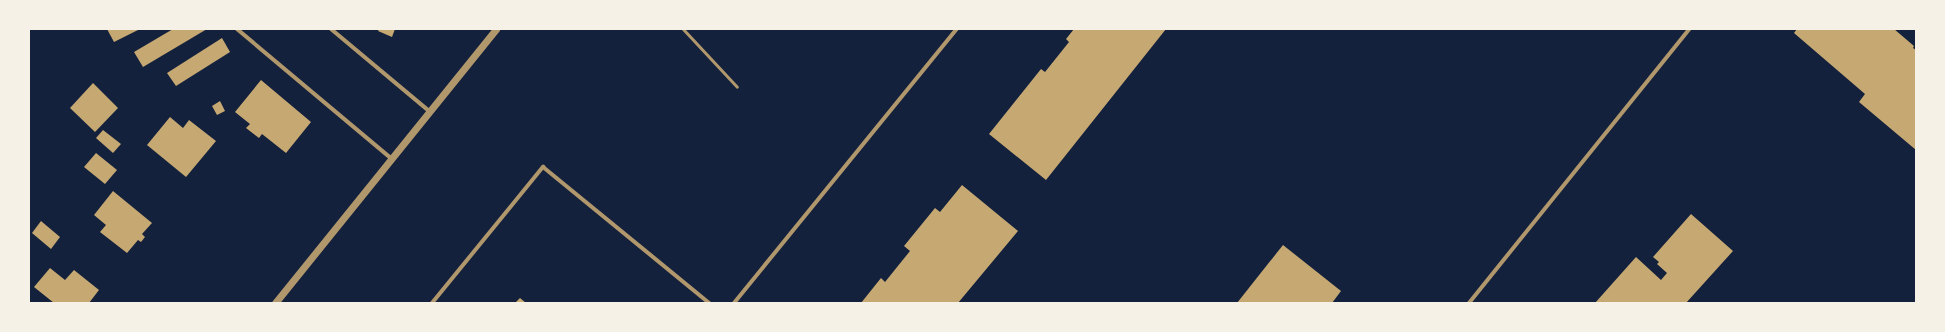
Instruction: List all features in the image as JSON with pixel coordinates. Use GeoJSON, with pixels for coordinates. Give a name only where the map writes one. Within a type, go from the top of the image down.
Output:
{"type":"FeatureCollection","features":[{"type":"Feature","properties":{"kind":"street"},"geometry":{"type":"LineString","coordinates":[[237,29],[392,159]]}},
{"type":"Feature","properties":{"kind":"street"},"geometry":{"type":"LineString","coordinates":[[331,29],[430,111]]}},
{"type":"Feature","properties":{"kind":"street"},"geometry":{"type":"LineString","coordinates":[[275,303],[496,29]]}},
{"type":"Feature","properties":{"kind":"street"},"geometry":{"type":"LineString","coordinates":[[734,303],[957,29]]}},
{"type":"Feature","properties":{"kind":"street"},"geometry":{"type":"LineString","coordinates":[[1469,303],[1689,29]]}},
{"type":"Feature","properties":{"kind":"street"},"geometry":{"type":"LineString","coordinates":[[432,303],[543,167],[709,303]]}},
{"type":"Feature","properties":{"kind":"lane"},"geometry":{"type":"LineString","coordinates":[[684,29],[737,87]]}},
{"type":"Feature","properties":{"kind":"building"},"geometry":{"type":"Polygon","coordinates":[[[107,29],[140,29],[114,42],[107,29]]]}},
{"type":"Feature","properties":{"kind":"building"},"geometry":{"type":"Polygon","coordinates":[[[173,29],[207,29],[143,67],[134,52],[173,29]]]}},
{"type":"Feature","properties":{"kind":"building"},"geometry":{"type":"Polygon","coordinates":[[[379,29],[395,29],[392,37],[378,31],[379,29]]]}},
{"type":"Feature","properties":{"kind":"building"},"geometry":{"type":"Polygon","coordinates":[[[1074,29],[1166,29],[1046,180],[989,134],[1041,69],[1045,72],[1069,42],[1066,39],[1074,29]]]}},
{"type":"Feature","properties":{"kind":"building"},"geometry":{"type":"Polygon","coordinates":[[[1797,29],[1894,29],[1914,46],[1913,48],[1916,50],[1916,150],[1859,102],[1865,94],[1794,33],[1797,29]]]}},
{"type":"Feature","properties":{"kind":"building"},"geometry":{"type":"Polygon","coordinates":[[[222,38],[230,52],[176,86],[167,73],[222,38]]]}},
{"type":"Feature","properties":{"kind":"building"},"geometry":{"type":"Polygon","coordinates":[[[261,80],[311,122],[286,153],[262,134],[259,138],[246,128],[250,124],[235,112],[261,80]]]}},
{"type":"Feature","properties":{"kind":"building"},"geometry":{"type":"Polygon","coordinates":[[[93,83],[118,108],[95,132],[70,108],[93,83]]]}},
{"type":"Feature","properties":{"kind":"building"},"geometry":{"type":"Polygon","coordinates":[[[220,101],[225,111],[217,115],[212,106],[220,101]]]}},
{"type":"Feature","properties":{"kind":"building"},"geometry":{"type":"Polygon","coordinates":[[[170,117],[183,128],[189,120],[216,141],[186,177],[147,145],[170,117]]]}},
{"type":"Feature","properties":{"kind":"building"},"geometry":{"type":"Polygon","coordinates":[[[103,130],[121,144],[113,153],[96,138],[103,130]]]}},
{"type":"Feature","properties":{"kind":"building"},"geometry":{"type":"Polygon","coordinates":[[[96,153],[117,170],[105,184],[84,167],[96,153]]]}},
{"type":"Feature","properties":{"kind":"building"},"geometry":{"type":"Polygon","coordinates":[[[962,185],[1018,231],[958,303],[861,303],[881,278],[885,282],[910,251],[904,246],[935,208],[940,212],[962,185]]]}},
{"type":"Feature","properties":{"kind":"building"},"geometry":{"type":"Polygon","coordinates":[[[113,191],[152,223],[142,234],[145,237],[141,242],[138,240],[127,253],[100,232],[106,225],[94,215],[113,191]]]}},
{"type":"Feature","properties":{"kind":"building"},"geometry":{"type":"Polygon","coordinates":[[[1691,214],[1733,251],[1686,303],[1595,303],[1636,257],[1661,280],[1667,273],[1657,264],[1659,262],[1653,257],[1691,214]]]}},
{"type":"Feature","properties":{"kind":"building"},"geometry":{"type":"Polygon","coordinates":[[[41,221],[60,237],[51,249],[32,233],[41,221]]]}},
{"type":"Feature","properties":{"kind":"building"},"geometry":{"type":"Polygon","coordinates":[[[1283,245],[1341,291],[1332,303],[1237,303],[1283,245]]]}},
{"type":"Feature","properties":{"kind":"building"},"geometry":{"type":"Polygon","coordinates":[[[50,268],[65,280],[74,270],[99,290],[89,303],[54,303],[34,287],[50,268]]]}},
{"type":"Feature","properties":{"kind":"building"},"geometry":{"type":"Polygon","coordinates":[[[520,298],[526,303],[515,303],[520,298]]]}}]}
